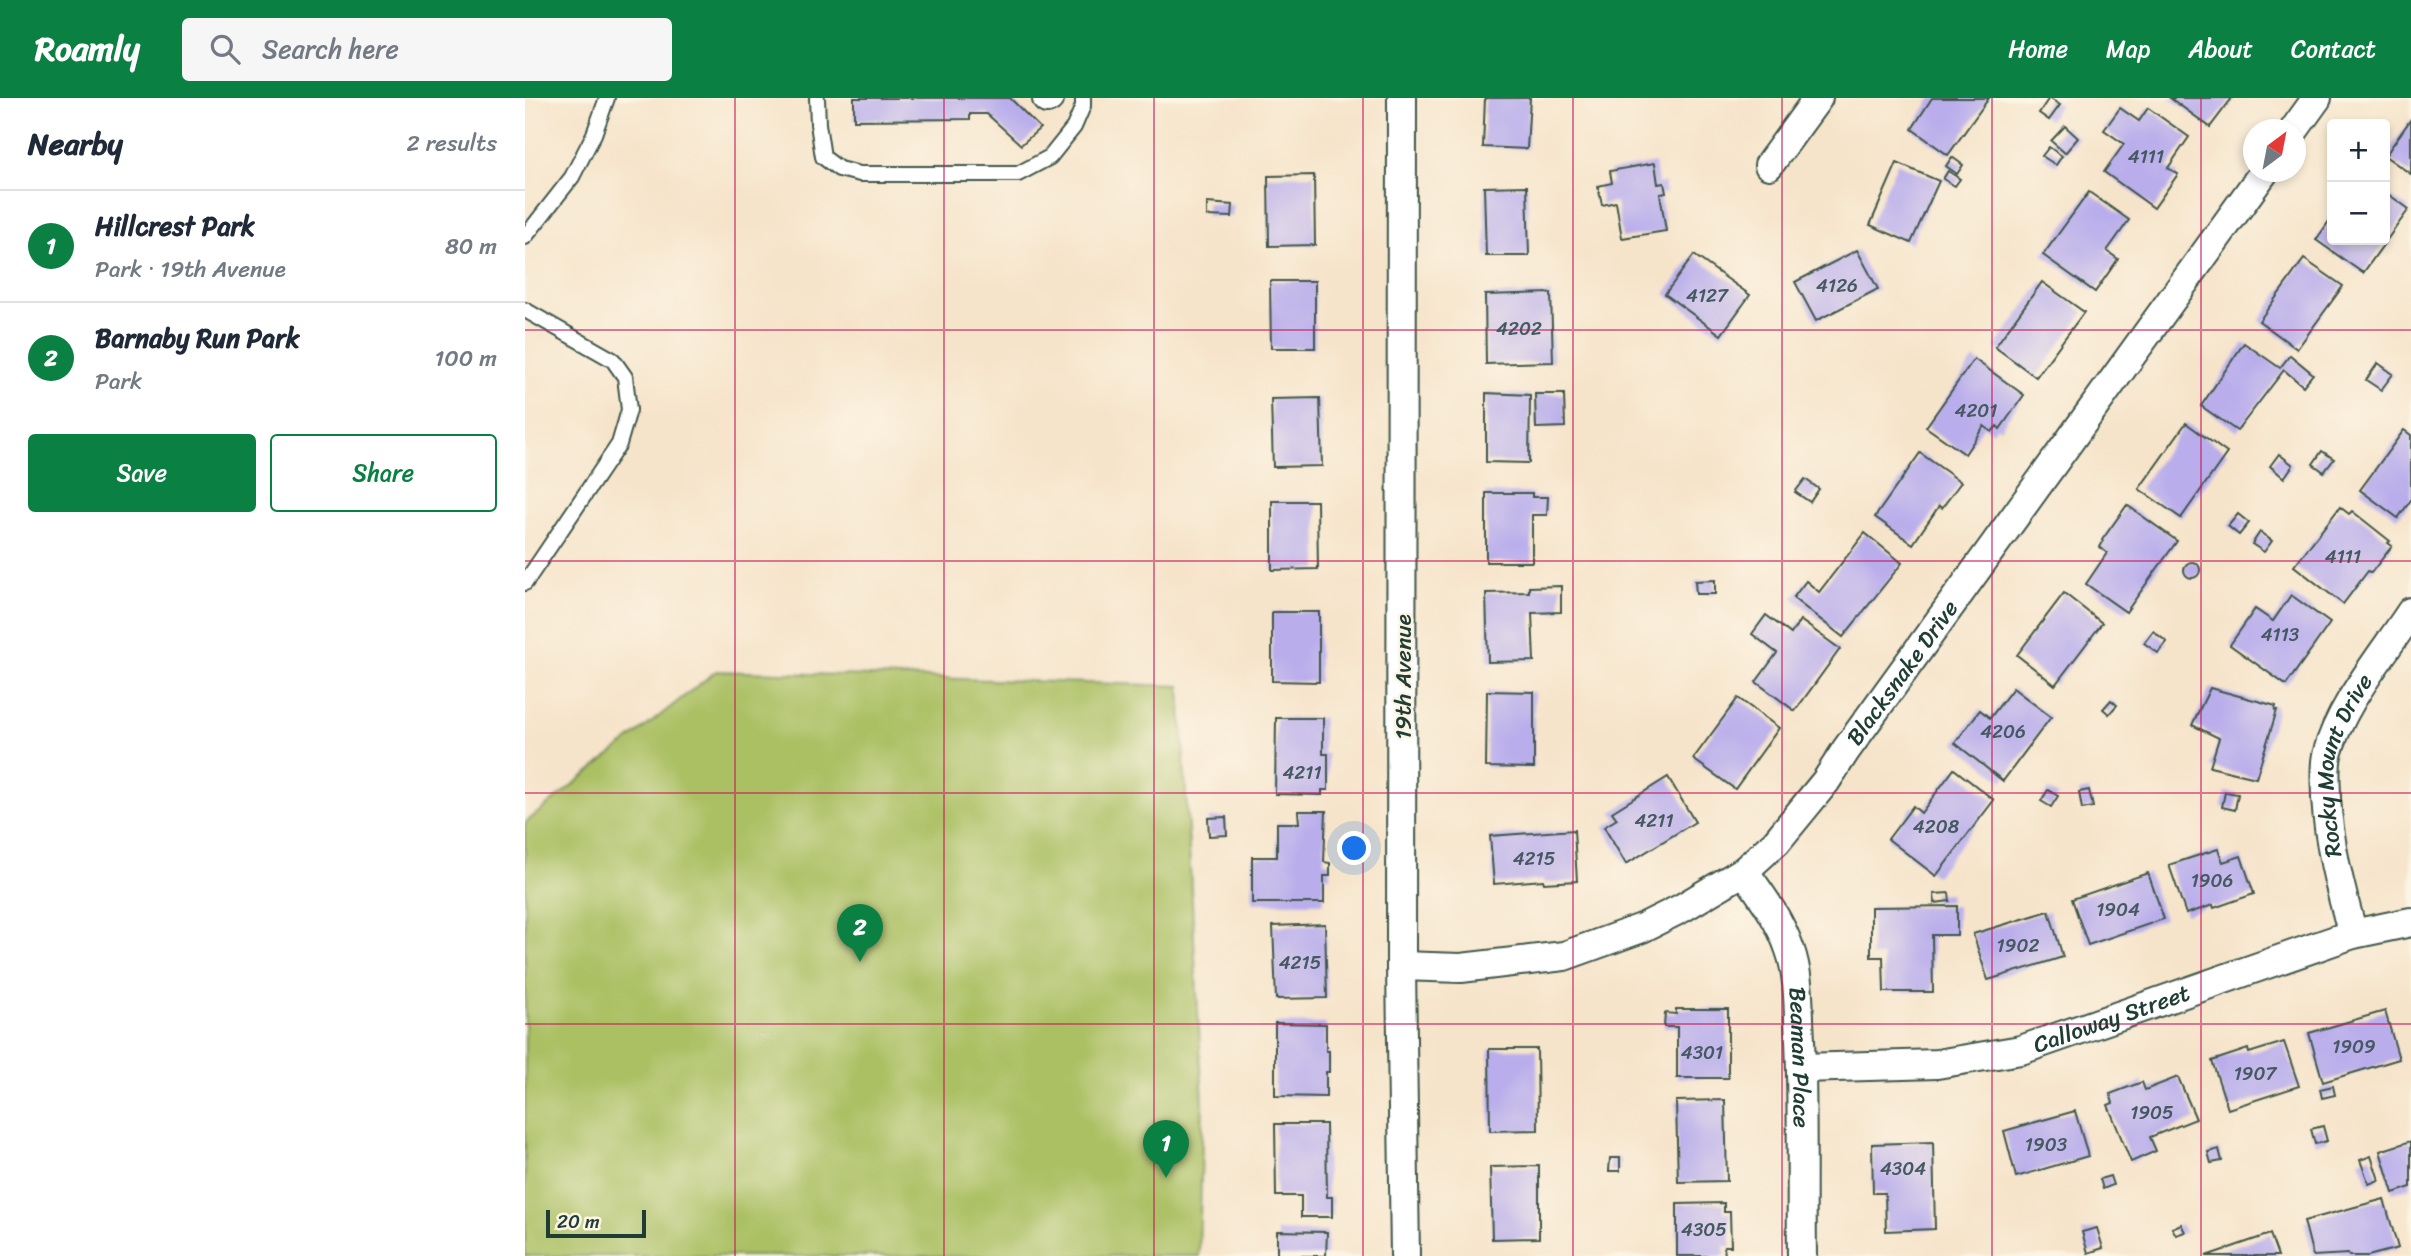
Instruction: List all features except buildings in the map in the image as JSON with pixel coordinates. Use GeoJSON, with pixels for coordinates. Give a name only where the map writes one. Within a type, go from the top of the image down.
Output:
{"type":"FeatureCollection","features":[{"type":"Feature","properties":{"kind":"street","name":"19th Avenue"},"geometry":{"type":"LineString","coordinates":[[1402,98],[1401,966],[1405,1256]]}},
{"type":"Feature","properties":{"kind":"street"},"geometry":{"type":"LineString","coordinates":[[1769,165],[1818,98]]}},
{"type":"Feature","properties":{"kind":"street"},"geometry":{"type":"LineString","coordinates":[[2302,119],[2317,98]]}},
{"type":"Feature","properties":{"kind":"street","name":"Blacksnake Drive"},"geometry":{"type":"LineString","coordinates":[[1401,966],[1461,968],[1564,956],[1642,928],[1744,872],[1776,842],[1826,781],[2257,182]]}},
{"type":"Feature","properties":{"kind":"street","name":"Rocky Mount Drive"},"geometry":{"type":"LineString","coordinates":[[2353,934],[2335,873],[2327,817],[2327,756],[2353,700],[2411,612]]}},
{"type":"Feature","properties":{"kind":"street","name":"Beaman Place"},"geometry":{"type":"LineString","coordinates":[[1744,872],[1782,929],[1791,953],[1797,990],[1801,1068],[1802,1256]]}},
{"type":"Feature","properties":{"kind":"street","name":"Calloway Street"},"geometry":{"type":"LineString","coordinates":[[1801,1068],[1937,1063],[2021,1049],[2353,934],[2411,922]]}},
{"type":"Feature","properties":{"kind":"lane"},"geometry":{"type":"LineString","coordinates":[[525,237],[572,177],[594,134],[607,98]]}},
{"type":"Feature","properties":{"kind":"lane"},"geometry":{"type":"LineString","coordinates":[[817,98],[823,157],[839,169],[860,174],[1018,174],[1050,157],[1074,127],[1083,106],[1083,98]]}},
{"type":"Feature","properties":{"kind":"lane"},"geometry":{"type":"LineString","coordinates":[[525,310],[613,360],[625,377],[629,410],[619,444],[525,583]]}},
{"type":"Feature","properties":{"kind":"green space"},"geometry":{"type":"Polygon","coordinates":[[[716,671],[1180,686],[1203,1101],[1199,1256],[525,1256],[525,823],[716,671]]]}},
{"type":"Feature","properties":{"kind":"place","name":"Barnaby Run Park"},"geometry":{"type":"Point","coordinates":[860,962]}},
{"type":"Feature","properties":{"kind":"place","name":"Hillcrest Park"},"geometry":{"type":"Point","coordinates":[1166,1178]}}]}
